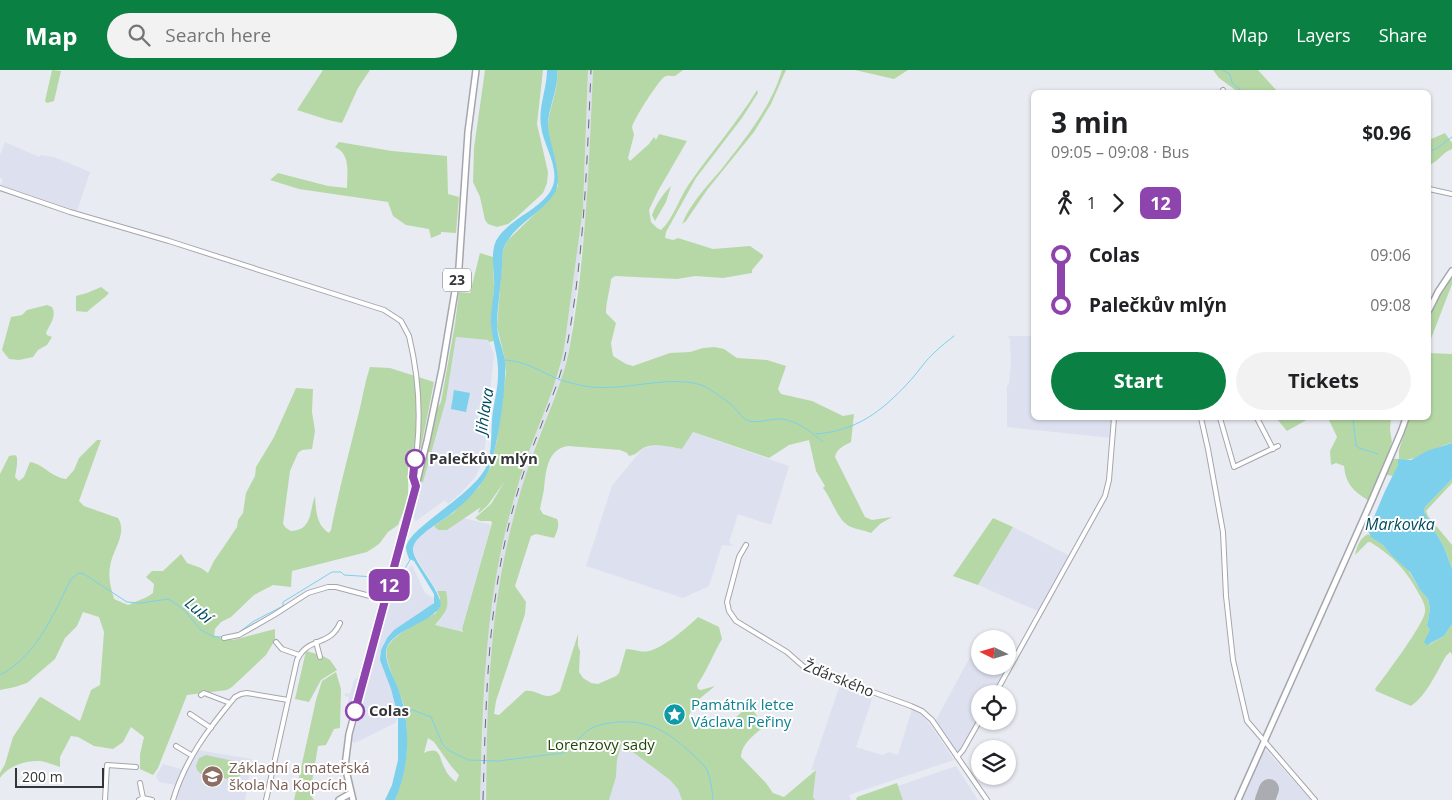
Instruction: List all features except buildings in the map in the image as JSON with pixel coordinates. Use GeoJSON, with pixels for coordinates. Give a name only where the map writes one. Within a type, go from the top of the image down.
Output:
{"type":"FeatureCollection","features":[{"type":"Feature","properties":{"kind":"main road","name":"23"},"geometry":{"type":"LineString","coordinates":[[385,600],[406,525],[433,414],[458,277],[468,132],[476,70]]}},
{"type":"Feature","properties":{"kind":"main road"},"geometry":{"type":"LineString","coordinates":[[1431,306],[1452,271]]}},
{"type":"Feature","properties":{"kind":"main road"},"geometry":{"type":"LineString","coordinates":[[1238,800],[1405,420]]}},
{"type":"Feature","properties":{"kind":"main road"},"geometry":{"type":"LineString","coordinates":[[353,800],[349,794],[345,766],[346,751],[385,600]]}},
{"type":"Feature","properties":{"kind":"main road"},"geometry":{"type":"LineString","coordinates":[[339,800],[349,794]]}},
{"type":"Feature","properties":{"kind":"street"},"geometry":{"type":"LineString","coordinates":[[0,188],[70,212],[352,299],[384,310],[394,316],[406,328],[410,336],[419,393],[420,410],[413,477],[416,486]]}},
{"type":"Feature","properties":{"kind":"street"},"geometry":{"type":"LineString","coordinates":[[1431,189],[1452,194]]}},
{"type":"Feature","properties":{"kind":"street"},"geometry":{"type":"LineString","coordinates":[[1000,685],[1105,496],[1109,480],[1114,420]]}},
{"type":"Feature","properties":{"kind":"street"},"geometry":{"type":"LineString","coordinates":[[1201,420],[1208,449],[1222,532],[1233,660],[1247,721],[1315,800]]}},
{"type":"Feature","properties":{"kind":"street"},"geometry":{"type":"LineString","coordinates":[[1221,420],[1234,467],[1278,446]]}},
{"type":"Feature","properties":{"kind":"street"},"geometry":{"type":"LineString","coordinates":[[1258,420],[1274,449]]}},
{"type":"Feature","properties":{"kind":"street","name":"Žďárského"},"geometry":{"type":"LineString","coordinates":[[746,545],[738,557],[727,602],[729,611],[736,621],[787,652],[804,667],[922,711],[932,720],[987,800]]}},
{"type":"Feature","properties":{"kind":"street"},"geometry":{"type":"LineString","coordinates":[[224,638],[239,634],[274,615],[308,592],[328,587],[338,587],[385,600]]}},
{"type":"Feature","properties":{"kind":"street"},"geometry":{"type":"LineString","coordinates":[[266,800],[295,669],[300,655],[306,647],[327,638],[337,625]]}},
{"type":"Feature","properties":{"kind":"street"},"geometry":{"type":"LineString","coordinates":[[276,642],[282,649],[300,655]]}},
{"type":"Feature","properties":{"kind":"street"},"geometry":{"type":"LineString","coordinates":[[316,642],[320,657]]}},
{"type":"Feature","properties":{"kind":"street"},"geometry":{"type":"LineString","coordinates":[[289,668],[295,669]]}},
{"type":"Feature","properties":{"kind":"street"},"geometry":{"type":"LineString","coordinates":[[201,695],[204,693],[230,703]]}},
{"type":"Feature","properties":{"kind":"street"},"geometry":{"type":"LineString","coordinates":[[173,800],[191,755],[238,695],[244,693],[288,700]]}},
{"type":"Feature","properties":{"kind":"street"},"geometry":{"type":"LineString","coordinates":[[190,714],[211,728]]}},
{"type":"Feature","properties":{"kind":"street"},"geometry":{"type":"LineString","coordinates":[[957,757],[974,730]]}},
{"type":"Feature","properties":{"kind":"street"},"geometry":{"type":"LineString","coordinates":[[176,746],[191,755]]}},
{"type":"Feature","properties":{"kind":"street"},"geometry":{"type":"LineString","coordinates":[[106,800],[107,766],[136,767]]}},
{"type":"Feature","properties":{"kind":"street"},"geometry":{"type":"LineString","coordinates":[[140,784],[141,799],[152,800]]}},
{"type":"Feature","properties":{"kind":"shaded area"},"geometry":{"type":"Polygon","coordinates":[[[588,70],[593,70],[587,208],[569,350],[562,377],[534,449],[510,532],[503,564],[491,651],[485,800],[480,800],[486,656],[492,599],[501,549],[513,501],[530,448],[558,375],[564,349],[583,208],[588,70]]]}},
{"type":"Feature","properties":{"kind":"shaded area"},"geometry":{"type":"Polygon","coordinates":[[[5,142],[39,157],[41,155],[54,157],[90,172],[77,211],[1,185],[3,179],[0,178],[0,155],[5,142]]]}},
{"type":"Feature","properties":{"kind":"shaded area"},"geometry":{"type":"Polygon","coordinates":[[[1008,336],[1031,336],[1031,420],[1114,420],[1113,438],[1007,427],[1007,386],[1009,384],[1011,361],[1010,339],[1008,336]]]}},
{"type":"Feature","properties":{"kind":"shaded area"},"geometry":{"type":"Polygon","coordinates":[[[456,337],[488,340],[494,354],[484,456],[476,476],[462,492],[448,504],[445,500],[416,521],[413,517],[417,505],[415,504],[446,400],[456,337]]]}},
{"type":"Feature","properties":{"kind":"shaded area"},"geometry":{"type":"Polygon","coordinates":[[[692,432],[789,466],[771,525],[738,514],[736,520],[738,520],[729,542],[733,546],[722,545],[709,586],[683,598],[586,566],[612,486],[643,448],[660,445],[682,449],[692,432]]]}},
{"type":"Feature","properties":{"kind":"shaded area"},"geometry":{"type":"Polygon","coordinates":[[[464,518],[491,525],[461,632],[435,625],[444,615],[448,601],[446,591],[437,591],[418,561],[413,551],[413,546],[422,534],[434,526],[438,530],[447,530],[464,518]]]}},
{"type":"Feature","properties":{"kind":"shaded area"},"geometry":{"type":"Polygon","coordinates":[[[1013,527],[1072,557],[1040,612],[978,585],[1013,527]]]}},
{"type":"Feature","properties":{"kind":"shaded area"},"geometry":{"type":"Polygon","coordinates":[[[412,565],[425,593],[435,599],[431,606],[418,613],[384,642],[391,689],[398,716],[395,723],[355,743],[351,742],[388,608],[398,580],[412,565]]]}},
{"type":"Feature","properties":{"kind":"shaded area"},"geometry":{"type":"Polygon","coordinates":[[[971,655],[971,675],[1005,675],[1000,685],[971,685],[971,730],[974,730],[957,757],[936,720],[971,655]]]}},
{"type":"Feature","properties":{"kind":"shaded area"},"geometry":{"type":"Polygon","coordinates":[[[362,676],[352,707],[350,707],[349,697],[345,696],[345,693],[350,694],[354,680],[362,676]]]}},
{"type":"Feature","properties":{"kind":"shaded area"},"geometry":{"type":"Polygon","coordinates":[[[840,685],[873,696],[856,747],[882,755],[889,752],[898,755],[912,709],[923,716],[954,760],[849,795],[851,800],[815,800],[813,797],[816,770],[811,770],[840,685]]]}},
{"type":"Feature","properties":{"kind":"shaded area"},"geometry":{"type":"Polygon","coordinates":[[[620,747],[626,747],[670,780],[678,789],[682,800],[609,800],[616,777],[620,747]]]}},
{"type":"Feature","properties":{"kind":"shaded area","name":"Základní a mateřská škola Na Kopcích"},"geometry":{"type":"Polygon","coordinates":[[[192,749],[252,759],[245,800],[170,800],[175,785],[159,782],[156,776],[163,764],[181,769],[192,749]]]}},
{"type":"Feature","properties":{"kind":"shaded area"},"geometry":{"type":"Polygon","coordinates":[[[1266,750],[1311,800],[1242,800],[1266,750]]]}},
{"type":"Feature","properties":{"kind":"shaded area"},"geometry":{"type":"Polygon","coordinates":[[[956,766],[978,800],[903,800],[898,786],[956,766]]]}},
{"type":"Feature","properties":{"kind":"green space"},"geometry":{"type":"Polygon","coordinates":[[[52,70],[61,71],[54,101],[47,103],[45,101],[52,70]]]}},
{"type":"Feature","properties":{"kind":"green space"},"geometry":{"type":"Polygon","coordinates":[[[323,70],[370,70],[358,88],[342,123],[297,110],[323,70]]]}},
{"type":"Feature","properties":{"kind":"green space"},"geometry":{"type":"Polygon","coordinates":[[[485,70],[543,70],[537,124],[548,172],[547,183],[543,193],[518,216],[508,224],[497,227],[488,224],[485,220],[480,197],[473,182],[474,148],[485,70]]]}},
{"type":"Feature","properties":{"kind":"green space"},"geometry":{"type":"Polygon","coordinates":[[[557,70],[588,70],[583,208],[561,362],[521,477],[509,519],[493,596],[486,664],[480,800],[395,800],[403,777],[407,727],[403,703],[387,660],[387,648],[402,633],[436,613],[440,598],[437,591],[446,591],[448,602],[444,613],[435,625],[463,632],[462,629],[492,523],[491,521],[480,521],[475,518],[491,504],[505,481],[488,505],[479,513],[481,507],[447,530],[438,530],[434,526],[453,513],[479,487],[491,466],[497,440],[506,373],[497,327],[503,250],[508,240],[543,206],[558,186],[548,131],[557,70]],[[428,738],[424,753],[430,751],[437,752],[447,773],[456,782],[459,775],[434,742],[428,738]]]}},
{"type":"Feature","properties":{"kind":"green space","name":"Lorenzovy sady"},"geometry":{"type":"Polygon","coordinates":[[[593,70],[683,70],[675,76],[665,76],[651,93],[632,127],[634,135],[628,158],[630,161],[654,137],[656,140],[659,134],[687,141],[649,210],[651,222],[661,230],[666,225],[689,184],[757,90],[758,93],[742,118],[696,178],[666,232],[665,238],[673,240],[678,238],[713,249],[750,246],[763,255],[763,257],[752,270],[752,273],[723,278],[695,276],[677,279],[615,276],[611,279],[606,313],[616,323],[611,343],[613,356],[633,366],[670,353],[690,352],[715,347],[724,349],[737,358],[767,360],[786,366],[778,389],[781,394],[812,401],[843,416],[854,414],[851,442],[839,450],[835,457],[865,517],[872,520],[892,517],[880,524],[871,533],[846,524],[823,488],[825,486],[816,471],[809,440],[789,445],[769,458],[693,432],[682,449],[652,445],[629,456],[620,450],[568,446],[561,448],[556,451],[549,462],[540,509],[543,514],[557,519],[558,528],[554,538],[536,534],[531,536],[515,586],[526,602],[525,614],[496,701],[494,714],[499,715],[525,691],[550,696],[560,691],[578,634],[580,651],[579,672],[583,678],[591,683],[598,684],[619,673],[626,649],[643,652],[655,649],[675,637],[698,617],[719,627],[722,639],[697,685],[698,689],[701,690],[715,686],[698,700],[689,715],[690,720],[709,728],[722,727],[749,705],[756,717],[765,726],[746,743],[741,757],[773,793],[784,797],[816,770],[813,797],[815,800],[682,800],[678,789],[670,780],[626,747],[621,746],[617,760],[616,777],[609,800],[486,800],[487,728],[491,657],[499,586],[526,473],[569,351],[583,246],[593,70]]]}},
{"type":"Feature","properties":{"kind":"green space"},"geometry":{"type":"Polygon","coordinates":[[[782,70],[786,70],[771,104],[754,132],[682,224],[694,203],[756,123],[771,97],[782,70]]]}},
{"type":"Feature","properties":{"kind":"green space"},"geometry":{"type":"Polygon","coordinates":[[[855,70],[908,70],[894,79],[855,70]]]}},
{"type":"Feature","properties":{"kind":"green space"},"geometry":{"type":"Polygon","coordinates":[[[1213,70],[1258,70],[1276,90],[1235,90],[1219,78],[1213,70]]]}},
{"type":"Feature","properties":{"kind":"green space"},"geometry":{"type":"Polygon","coordinates":[[[1445,133],[1452,143],[1452,149],[1431,164],[1431,139],[1445,133]]]}},
{"type":"Feature","properties":{"kind":"green space"},"geometry":{"type":"Polygon","coordinates":[[[339,142],[392,151],[447,156],[448,194],[459,197],[456,233],[441,232],[441,234],[431,238],[429,229],[406,225],[393,216],[388,202],[299,189],[270,180],[278,173],[328,186],[347,188],[346,159],[344,154],[335,147],[339,142]]]}},
{"type":"Feature","properties":{"kind":"green space"},"geometry":{"type":"Polygon","coordinates":[[[671,186],[666,202],[655,221],[652,215],[660,199],[671,186]]]}},
{"type":"Feature","properties":{"kind":"green space"},"geometry":{"type":"Polygon","coordinates":[[[480,253],[493,257],[494,288],[491,325],[494,341],[489,342],[488,340],[456,337],[446,400],[423,482],[420,482],[410,523],[435,413],[441,402],[459,292],[470,293],[480,253]]]}},
{"type":"Feature","properties":{"kind":"green space"},"geometry":{"type":"Polygon","coordinates":[[[1452,275],[1452,284],[1431,339],[1431,311],[1452,275]]]}},
{"type":"Feature","properties":{"kind":"green space"},"geometry":{"type":"Polygon","coordinates":[[[101,287],[109,293],[87,312],[76,311],[76,296],[101,287]]]}},
{"type":"Feature","properties":{"kind":"green space"},"geometry":{"type":"Polygon","coordinates":[[[47,305],[52,307],[54,314],[46,333],[52,337],[47,345],[38,350],[33,357],[19,360],[9,359],[2,350],[11,317],[22,315],[27,310],[47,305]]]}},
{"type":"Feature","properties":{"kind":"green space"},"geometry":{"type":"Polygon","coordinates":[[[1431,353],[1452,354],[1452,443],[1407,460],[1399,460],[1399,450],[1408,420],[1431,420],[1431,353]]]}},
{"type":"Feature","properties":{"kind":"green space"},"geometry":{"type":"Polygon","coordinates":[[[370,367],[390,368],[434,382],[421,448],[412,452],[408,472],[408,500],[398,525],[388,532],[379,544],[367,552],[292,571],[291,587],[273,585],[254,595],[231,617],[221,622],[215,629],[214,636],[233,640],[275,629],[275,640],[266,655],[232,687],[227,690],[187,695],[158,768],[153,775],[140,769],[140,754],[144,737],[131,727],[123,742],[113,749],[94,746],[78,737],[71,736],[60,757],[60,767],[40,761],[29,762],[12,767],[0,778],[0,773],[5,764],[13,737],[39,698],[41,697],[80,721],[91,690],[100,685],[104,632],[99,617],[83,612],[77,626],[65,638],[55,659],[27,683],[0,690],[0,474],[9,456],[15,455],[17,457],[15,477],[19,481],[24,477],[30,462],[39,465],[60,478],[66,479],[74,470],[79,458],[97,440],[101,440],[79,501],[84,506],[118,518],[121,524],[120,536],[109,571],[114,599],[128,605],[153,593],[154,584],[146,577],[152,571],[163,571],[181,554],[187,563],[201,568],[208,573],[237,527],[238,520],[243,513],[246,493],[255,476],[256,467],[274,437],[296,388],[313,389],[312,412],[315,431],[312,449],[302,450],[298,453],[290,471],[283,524],[291,531],[303,527],[309,519],[315,496],[316,512],[319,521],[321,526],[329,533],[370,367]]]}},
{"type":"Feature","properties":{"kind":"green space"},"geometry":{"type":"Polygon","coordinates":[[[1278,420],[1306,420],[1287,431],[1278,420]]]}},
{"type":"Feature","properties":{"kind":"green space"},"geometry":{"type":"Polygon","coordinates":[[[1329,420],[1391,420],[1392,442],[1387,458],[1398,459],[1398,465],[1393,476],[1383,474],[1371,502],[1360,495],[1349,484],[1344,466],[1336,463],[1331,465],[1330,451],[1337,437],[1329,420]]]}},
{"type":"Feature","properties":{"kind":"green space"},"geometry":{"type":"Polygon","coordinates":[[[1452,479],[1452,483],[1426,511],[1452,545],[1452,569],[1444,547],[1424,512],[1425,507],[1452,479]]]}},
{"type":"Feature","properties":{"kind":"green space"},"geometry":{"type":"Polygon","coordinates":[[[993,518],[1013,527],[978,585],[953,576],[993,518]]]}},
{"type":"Feature","properties":{"kind":"green space"},"geometry":{"type":"Polygon","coordinates":[[[1368,534],[1383,545],[1391,555],[1407,568],[1420,590],[1428,599],[1430,609],[1427,626],[1430,630],[1430,644],[1444,636],[1452,624],[1452,654],[1450,652],[1446,656],[1422,696],[1411,706],[1375,689],[1418,627],[1425,612],[1424,605],[1404,571],[1378,547],[1368,542],[1355,555],[1359,543],[1368,534]]]}},
{"type":"Feature","properties":{"kind":"green space"},"geometry":{"type":"Polygon","coordinates":[[[306,651],[317,654],[318,658],[323,656],[330,660],[337,670],[321,680],[309,702],[295,699],[306,651]]]}},
{"type":"Feature","properties":{"kind":"green space"},"geometry":{"type":"Polygon","coordinates":[[[336,672],[341,689],[340,728],[334,729],[326,745],[318,746],[310,794],[314,800],[294,800],[322,681],[336,672]]]}},
{"type":"Feature","properties":{"kind":"green space"},"geometry":{"type":"Polygon","coordinates":[[[206,755],[238,762],[243,769],[241,775],[233,780],[201,774],[196,766],[199,758],[206,755]]]}},
{"type":"Feature","properties":{"kind":"green space"},"geometry":{"type":"Polygon","coordinates":[[[897,783],[903,800],[856,800],[857,797],[897,783]]]}},
{"type":"Feature","properties":{"kind":"water"},"geometry":{"type":"Polygon","coordinates":[[[547,70],[557,70],[548,126],[556,161],[557,187],[548,201],[519,227],[507,241],[503,250],[497,325],[505,362],[505,372],[501,419],[491,465],[484,480],[462,505],[424,533],[413,548],[416,559],[436,590],[441,605],[429,617],[402,632],[389,644],[386,651],[389,666],[403,704],[406,718],[407,746],[404,774],[395,800],[385,800],[392,785],[398,760],[398,716],[391,689],[380,660],[381,650],[387,638],[394,630],[434,603],[434,594],[414,561],[409,559],[406,548],[409,540],[470,487],[480,476],[489,460],[498,375],[498,363],[491,321],[494,288],[493,252],[498,238],[504,230],[547,196],[552,188],[554,181],[553,165],[542,133],[540,119],[547,70]]]}},
{"type":"Feature","properties":{"kind":"water"},"geometry":{"type":"Polygon","coordinates":[[[454,390],[470,393],[466,412],[451,409],[454,390]]]}},
{"type":"Feature","properties":{"kind":"water","name":"Markovka"},"geometry":{"type":"Polygon","coordinates":[[[1452,443],[1452,479],[1425,507],[1424,512],[1444,547],[1452,569],[1452,624],[1444,636],[1427,645],[1424,642],[1430,630],[1427,626],[1430,609],[1428,599],[1420,590],[1410,572],[1383,545],[1371,537],[1368,531],[1398,465],[1398,459],[1411,460],[1427,451],[1452,443]]]}},
{"type":"Feature","properties":{"kind":"waterway","name":"Markovka"},"geometry":{"type":"LineString","coordinates":[[1222,70],[1230,74],[1232,83],[1240,90]]}},
{"type":"Feature","properties":{"kind":"waterway"},"geometry":{"type":"LineString","coordinates":[[1431,150],[1452,137]]}},
{"type":"Feature","properties":{"kind":"waterway"},"geometry":{"type":"LineString","coordinates":[[816,434],[843,429],[878,411],[908,383],[940,347],[954,336]]}},
{"type":"Feature","properties":{"kind":"waterway"},"geometry":{"type":"LineString","coordinates":[[504,360],[526,364],[567,382],[599,388],[659,382],[688,382],[701,385],[733,406],[742,417],[749,421],[783,419],[795,423],[823,442]]}},
{"type":"Feature","properties":{"kind":"waterway","name":"Markovka"},"geometry":{"type":"LineString","coordinates":[[1353,420],[1356,446],[1378,454]]}},
{"type":"Feature","properties":{"kind":"waterway","name":"Lubí"},"geometry":{"type":"LineString","coordinates":[[393,579],[403,572],[411,558]]}},
{"type":"Feature","properties":{"kind":"waterway","name":"Lubí"},"geometry":{"type":"LineString","coordinates":[[0,675],[13,667],[34,645],[51,619],[71,579],[79,573],[84,574],[127,602],[141,603],[168,599],[184,610],[201,630],[212,636],[220,637],[238,633],[254,621],[283,606],[283,602],[332,572],[341,572],[344,575],[389,578]]}},
{"type":"Feature","properties":{"kind":"waterway"},"geometry":{"type":"LineString","coordinates":[[402,706],[431,717],[443,745],[448,750],[468,760],[498,761],[563,753],[588,730],[598,726],[616,722],[649,725],[666,733],[704,765],[709,777],[713,800]]}},
{"type":"Feature","properties":{"kind":"runway"},"geometry":{"type":"LineString","coordinates":[[1265,800],[1269,789]]}},
{"type":"Feature","properties":{"kind":"railway"},"geometry":{"type":"LineString","coordinates":[[483,800],[489,657],[497,586],[517,493],[558,380],[566,351],[581,246],[591,70]]}},
{"type":"Feature","properties":{"kind":"bus line","name":"12"},"geometry":{"type":"LineString","coordinates":[[355,711],[416,486],[413,477],[415,459]]}},
{"type":"Feature","properties":{"kind":"place","name":"Palečkův mlýn"},"geometry":{"type":"Point","coordinates":[415,459]}},
{"type":"Feature","properties":{"kind":"place","name":"Colas"},"geometry":{"type":"Point","coordinates":[355,711]}},
{"type":"Feature","properties":{"kind":"place","name":"Památník letce Václava Peřiny"},"geometry":{"type":"Point","coordinates":[675,714]}},
{"type":"Feature","properties":{"kind":"place","name":"Základní a mateřská škola Na Kopcích"},"geometry":{"type":"Point","coordinates":[213,777]}},
{"type":"Feature","properties":{"kind":"water label","name":"Jihlava"},"geometry":{"type":"Point","coordinates":[484,411]}}]}
